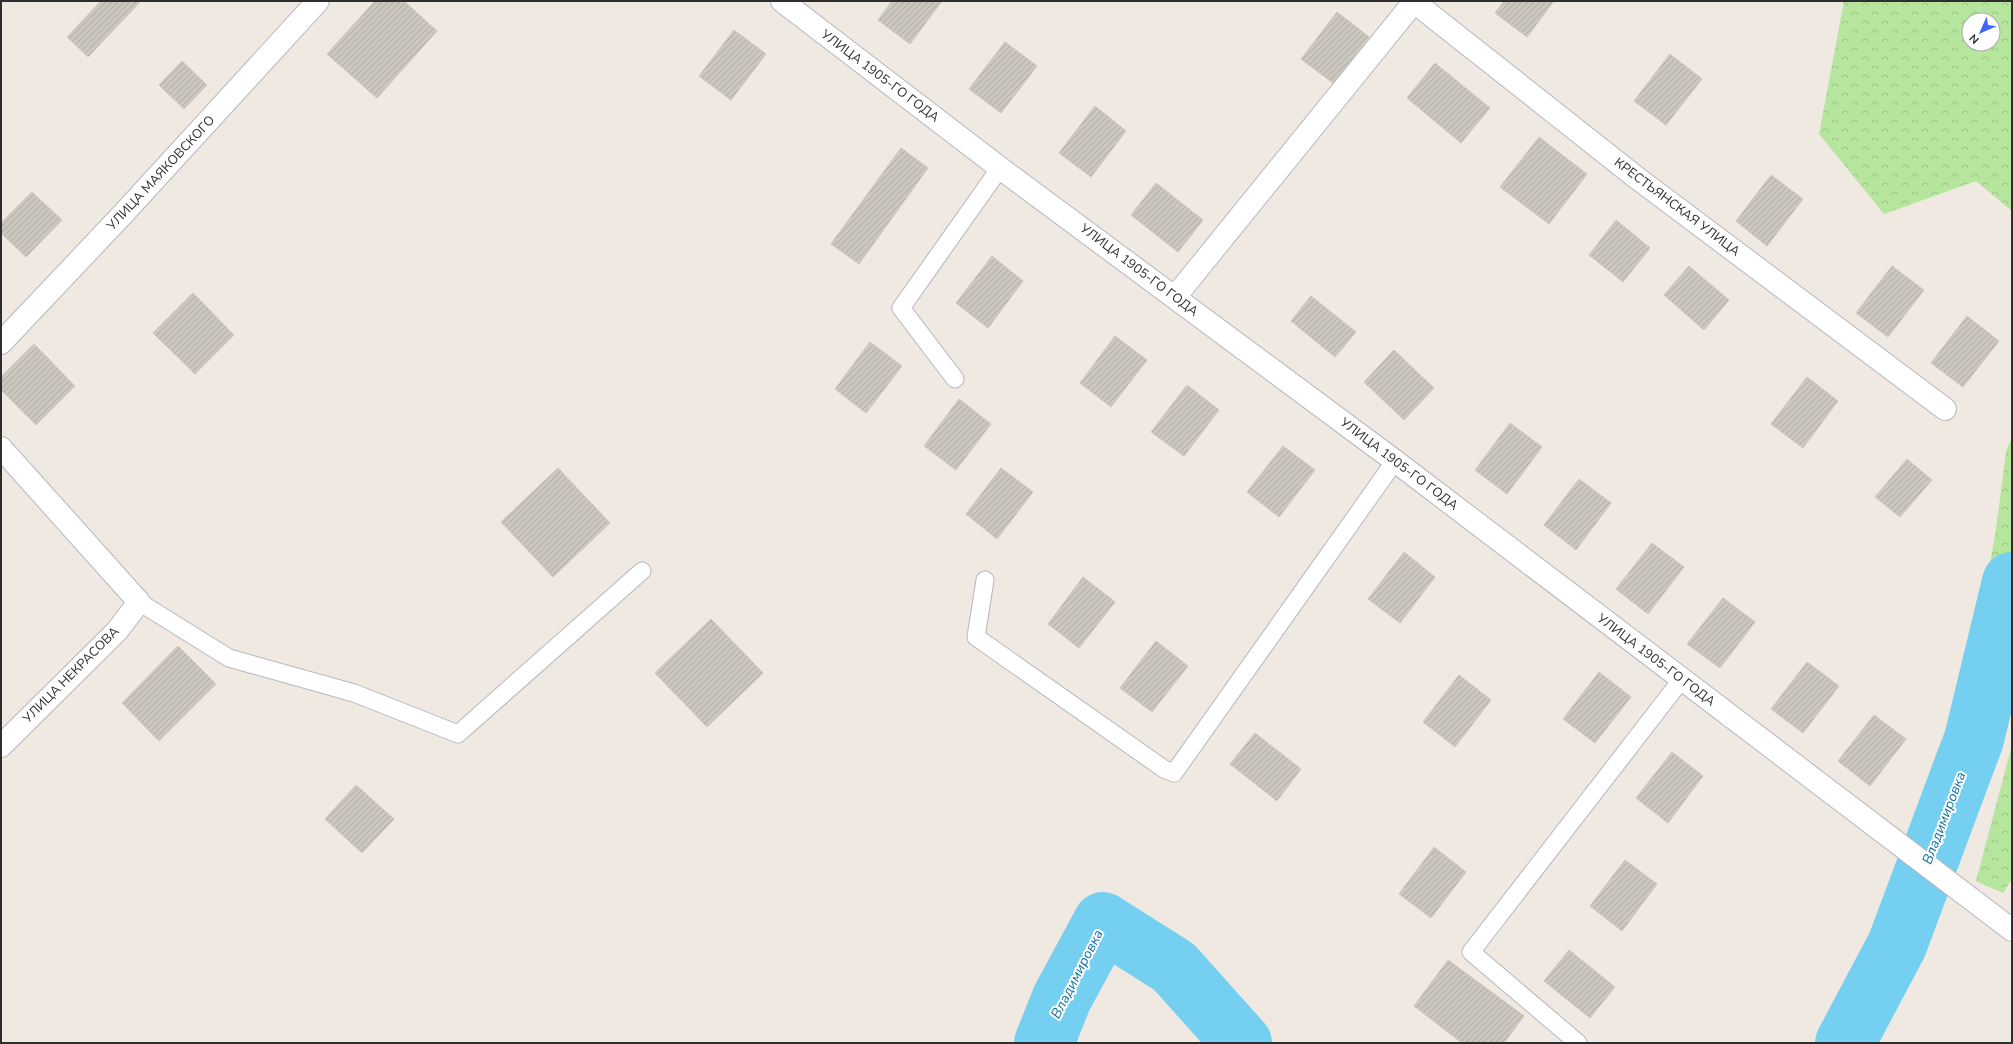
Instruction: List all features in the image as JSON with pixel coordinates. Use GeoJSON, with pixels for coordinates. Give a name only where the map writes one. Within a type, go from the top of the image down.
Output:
{"type":"FeatureCollection","features":[{"type":"Feature","properties":{"kind":"street","name":"УЛИЦА МАЯКОВСКОГО"},"geometry":{"type":"LineString","coordinates":[[1,343],[123,214],[318,1]]}},
{"type":"Feature","properties":{"kind":"street","name":"УЛИЦА 1905-ГО ГОДА"},"geometry":{"type":"LineString","coordinates":[[782,1],[1000,168],[1395,461],[1973,902],[2012,930]]}},
{"type":"Feature","properties":{"kind":"street"},"geometry":{"type":"LineString","coordinates":[[1175,297],[1414,1]]}},
{"type":"Feature","properties":{"kind":"street","name":"КРЕСТЬЯНСКАЯ УЛИЦА"},"geometry":{"type":"LineString","coordinates":[[1414,1],[1637,178],[1945,409]]}},
{"type":"Feature","properties":{"kind":"street"},"geometry":{"type":"LineString","coordinates":[[1,448],[139,602]]}},
{"type":"Feature","properties":{"kind":"street","name":"УЛИЦА НЕКРАСОВА"},"geometry":{"type":"LineString","coordinates":[[1,746],[117,631],[139,602]]}},
{"type":"Feature","properties":{"kind":"lane"},"geometry":{"type":"LineString","coordinates":[[955,379],[901,308],[1000,168]]}},
{"type":"Feature","properties":{"kind":"lane"},"geometry":{"type":"LineString","coordinates":[[985,580],[976,637],[1164,769],[1174,773],[1395,461]]}},
{"type":"Feature","properties":{"kind":"lane"},"geometry":{"type":"LineString","coordinates":[[139,602],[229,658],[354,693],[458,734],[642,571]]}},
{"type":"Feature","properties":{"kind":"lane"},"geometry":{"type":"LineString","coordinates":[[1578,1043],[1471,952],[1682,679]]}},
{"type":"Feature","properties":{"kind":"green space"},"geometry":{"type":"Polygon","coordinates":[[[1844,1],[2012,1],[2012,211],[1976,181],[1884,214],[1819,134],[1844,1]]]}},
{"type":"Feature","properties":{"kind":"green space"},"geometry":{"type":"Polygon","coordinates":[[[2012,437],[2012,591],[1987,582],[1996,529],[2006,452],[2012,437]]]}},
{"type":"Feature","properties":{"kind":"green space"},"geometry":{"type":"Polygon","coordinates":[[[2012,745],[2012,879],[2003,893],[1976,881],[2012,745]]]}},
{"type":"Feature","properties":{"kind":"building"},"geometry":{"type":"Polygon","coordinates":[[[101,1],[141,1],[88,57],[67,37],[101,1]]]}},
{"type":"Feature","properties":{"kind":"building"},"geometry":{"type":"Polygon","coordinates":[[[375,1],[404,1],[437,31],[377,98],[327,54],[375,1]]]}},
{"type":"Feature","properties":{"kind":"building"},"geometry":{"type":"Polygon","coordinates":[[[892,1],[942,1],[910,44],[878,20],[892,1]]]}},
{"type":"Feature","properties":{"kind":"building"},"geometry":{"type":"Polygon","coordinates":[[[1504,1],[1554,1],[1527,37],[1495,13],[1504,1]]]}},
{"type":"Feature","properties":{"kind":"building"},"geometry":{"type":"Polygon","coordinates":[[[1337,12],[1369,37],[1333,83],[1301,59],[1337,12]]]}},
{"type":"Feature","properties":{"kind":"building"},"geometry":{"type":"Polygon","coordinates":[[[734,30],[766,54],[731,100],[699,76],[734,30]]]}},
{"type":"Feature","properties":{"kind":"building"},"geometry":{"type":"Polygon","coordinates":[[[1005,42],[1037,66],[1001,113],[969,89],[1005,42]]]}},
{"type":"Feature","properties":{"kind":"building"},"geometry":{"type":"Polygon","coordinates":[[[1670,54],[1702,79],[1666,125],[1634,101],[1670,54]]]}},
{"type":"Feature","properties":{"kind":"building"},"geometry":{"type":"Polygon","coordinates":[[[182,61],[207,85],[184,109],[159,85],[182,61]]]}},
{"type":"Feature","properties":{"kind":"building"},"geometry":{"type":"Polygon","coordinates":[[[1435,63],[1490,108],[1461,143],[1407,98],[1435,63]]]}},
{"type":"Feature","properties":{"kind":"building"},"geometry":{"type":"Polygon","coordinates":[[[1095,106],[1126,131],[1091,177],[1059,153],[1095,106]]]}},
{"type":"Feature","properties":{"kind":"building"},"geometry":{"type":"Polygon","coordinates":[[[1539,137],[1587,174],[1549,224],[1500,187],[1539,137]]]}},
{"type":"Feature","properties":{"kind":"building"},"geometry":{"type":"Polygon","coordinates":[[[901,148],[928,168],[859,264],[831,244],[901,148]]]}},
{"type":"Feature","properties":{"kind":"building"},"geometry":{"type":"Polygon","coordinates":[[[1771,175],[1803,199],[1767,246],[1736,221],[1771,175]]]}},
{"type":"Feature","properties":{"kind":"building"},"geometry":{"type":"Polygon","coordinates":[[[1156,183],[1203,220],[1178,252],[1131,215],[1156,183]]]}},
{"type":"Feature","properties":{"kind":"building"},"geometry":{"type":"Polygon","coordinates":[[[32,192],[62,220],[26,257],[1,233],[1,223],[32,192]]]}},
{"type":"Feature","properties":{"kind":"building"},"geometry":{"type":"Polygon","coordinates":[[[1616,220],[1650,248],[1623,282],[1589,255],[1616,220]]]}},
{"type":"Feature","properties":{"kind":"building"},"geometry":{"type":"Polygon","coordinates":[[[992,256],[1023,281],[988,328],[956,303],[992,256]]]}},
{"type":"Feature","properties":{"kind":"building"},"geometry":{"type":"Polygon","coordinates":[[[1689,266],[1729,300],[1704,330],[1664,295],[1689,266]]]}},
{"type":"Feature","properties":{"kind":"building"},"geometry":{"type":"Polygon","coordinates":[[[1892,266],[1924,290],[1888,337],[1856,313],[1892,266]]]}},
{"type":"Feature","properties":{"kind":"building"},"geometry":{"type":"Polygon","coordinates":[[[193,293],[234,335],[195,374],[153,333],[193,293]]]}},
{"type":"Feature","properties":{"kind":"building"},"geometry":{"type":"Polygon","coordinates":[[[1311,296],[1356,332],[1335,357],[1291,321],[1311,296]]]}},
{"type":"Feature","properties":{"kind":"building"},"geometry":{"type":"Polygon","coordinates":[[[1967,316],[1999,341],[1963,387],[1931,363],[1967,316]]]}},
{"type":"Feature","properties":{"kind":"building"},"geometry":{"type":"Polygon","coordinates":[[[1115,336],[1147,360],[1111,407],[1080,383],[1115,336]]]}},
{"type":"Feature","properties":{"kind":"building"},"geometry":{"type":"Polygon","coordinates":[[[870,342],[902,366],[866,413],[835,389],[870,342]]]}},
{"type":"Feature","properties":{"kind":"building"},"geometry":{"type":"Polygon","coordinates":[[[34,344],[75,386],[36,425],[1,390],[1,377],[34,344]]]}},
{"type":"Feature","properties":{"kind":"building"},"geometry":{"type":"Polygon","coordinates":[[[1394,350],[1434,388],[1404,420],[1364,382],[1394,350]]]}},
{"type":"Feature","properties":{"kind":"building"},"geometry":{"type":"Polygon","coordinates":[[[1807,377],[1838,401],[1803,448],[1771,424],[1807,377]]]}},
{"type":"Feature","properties":{"kind":"building"},"geometry":{"type":"Polygon","coordinates":[[[1187,385],[1219,410],[1184,456],[1151,432],[1187,385]]]}},
{"type":"Feature","properties":{"kind":"building"},"geometry":{"type":"Polygon","coordinates":[[[959,399],[991,424],[956,470],[924,446],[959,399]]]}},
{"type":"Feature","properties":{"kind":"building"},"geometry":{"type":"Polygon","coordinates":[[[1510,423],[1542,447],[1507,494],[1475,470],[1510,423]]]}},
{"type":"Feature","properties":{"kind":"building"},"geometry":{"type":"Polygon","coordinates":[[[1283,446],[1315,470],[1279,517],[1247,492],[1283,446]]]}},
{"type":"Feature","properties":{"kind":"building"},"geometry":{"type":"Polygon","coordinates":[[[1907,459],[1932,480],[1900,517],[1875,497],[1907,459]]]}},
{"type":"Feature","properties":{"kind":"building"},"geometry":{"type":"Polygon","coordinates":[[[558,468],[610,523],[553,577],[501,522],[558,468]]]}},
{"type":"Feature","properties":{"kind":"building"},"geometry":{"type":"Polygon","coordinates":[[[1001,468],[1033,492],[997,539],[966,514],[1001,468]]]}},
{"type":"Feature","properties":{"kind":"building"},"geometry":{"type":"Polygon","coordinates":[[[1579,479],[1611,503],[1576,550],[1544,525],[1579,479]]]}},
{"type":"Feature","properties":{"kind":"building"},"geometry":{"type":"Polygon","coordinates":[[[1652,543],[1684,567],[1648,614],[1616,589],[1652,543]]]}},
{"type":"Feature","properties":{"kind":"building"},"geometry":{"type":"Polygon","coordinates":[[[1404,552],[1435,577],[1400,623],[1368,599],[1404,552]]]}},
{"type":"Feature","properties":{"kind":"building"},"geometry":{"type":"Polygon","coordinates":[[[1083,577],[1115,602],[1079,648],[1048,624],[1083,577]]]}},
{"type":"Feature","properties":{"kind":"building"},"geometry":{"type":"Polygon","coordinates":[[[1723,598],[1755,622],[1720,668],[1687,644],[1723,598]]]}},
{"type":"Feature","properties":{"kind":"building"},"geometry":{"type":"Polygon","coordinates":[[[711,619],[763,673],[707,727],[655,673],[711,619]]]}},
{"type":"Feature","properties":{"kind":"building"},"geometry":{"type":"Polygon","coordinates":[[[1156,641],[1188,666],[1152,712],[1120,688],[1156,641]]]}},
{"type":"Feature","properties":{"kind":"building"},"geometry":{"type":"Polygon","coordinates":[[[178,646],[216,684],[159,741],[122,703],[178,646]]]}},
{"type":"Feature","properties":{"kind":"building"},"geometry":{"type":"Polygon","coordinates":[[[1807,662],[1839,686],[1803,733],[1771,709],[1807,662]]]}},
{"type":"Feature","properties":{"kind":"building"},"geometry":{"type":"Polygon","coordinates":[[[1599,672],[1631,697],[1595,743],[1563,719],[1599,672]]]}},
{"type":"Feature","properties":{"kind":"building"},"geometry":{"type":"Polygon","coordinates":[[[1459,675],[1491,700],[1455,747],[1423,722],[1459,675]]]}},
{"type":"Feature","properties":{"kind":"building"},"geometry":{"type":"Polygon","coordinates":[[[1874,715],[1906,739],[1870,786],[1838,761],[1874,715]]]}},
{"type":"Feature","properties":{"kind":"building"},"geometry":{"type":"Polygon","coordinates":[[[1255,733],[1301,769],[1277,801],[1230,764],[1255,733]]]}},
{"type":"Feature","properties":{"kind":"building"},"geometry":{"type":"Polygon","coordinates":[[[1672,752],[1703,776],[1668,823],[1636,798],[1672,752]]]}},
{"type":"Feature","properties":{"kind":"building"},"geometry":{"type":"Polygon","coordinates":[[[356,785],[394,819],[362,853],[325,819],[356,785]]]}},
{"type":"Feature","properties":{"kind":"building"},"geometry":{"type":"Polygon","coordinates":[[[1434,847],[1466,872],[1431,918],[1399,894],[1434,847]]]}},
{"type":"Feature","properties":{"kind":"building"},"geometry":{"type":"Polygon","coordinates":[[[1625,860],[1657,884],[1622,931],[1590,906],[1625,860]]]}},
{"type":"Feature","properties":{"kind":"building"},"geometry":{"type":"Polygon","coordinates":[[[1569,950],[1615,987],[1590,1018],[1544,981],[1569,950]]]}},
{"type":"Feature","properties":{"kind":"building"},"geometry":{"type":"Polygon","coordinates":[[[1448,960],[1524,1016],[1504,1043],[1462,1043],[1414,1006],[1448,960]]]}},
{"type":"Feature","properties":{"kind":"waterway","name":"Владимировка"},"geometry":{"type":"LineString","coordinates":[[1845,1043],[1897,945],[1974,739],[2012,582]]}},
{"type":"Feature","properties":{"kind":"waterway","name":"Владимировка"},"geometry":{"type":"LineString","coordinates":[[1044,1043],[1062,998],[1103,922],[1174,967],[1242,1043]]}}]}
